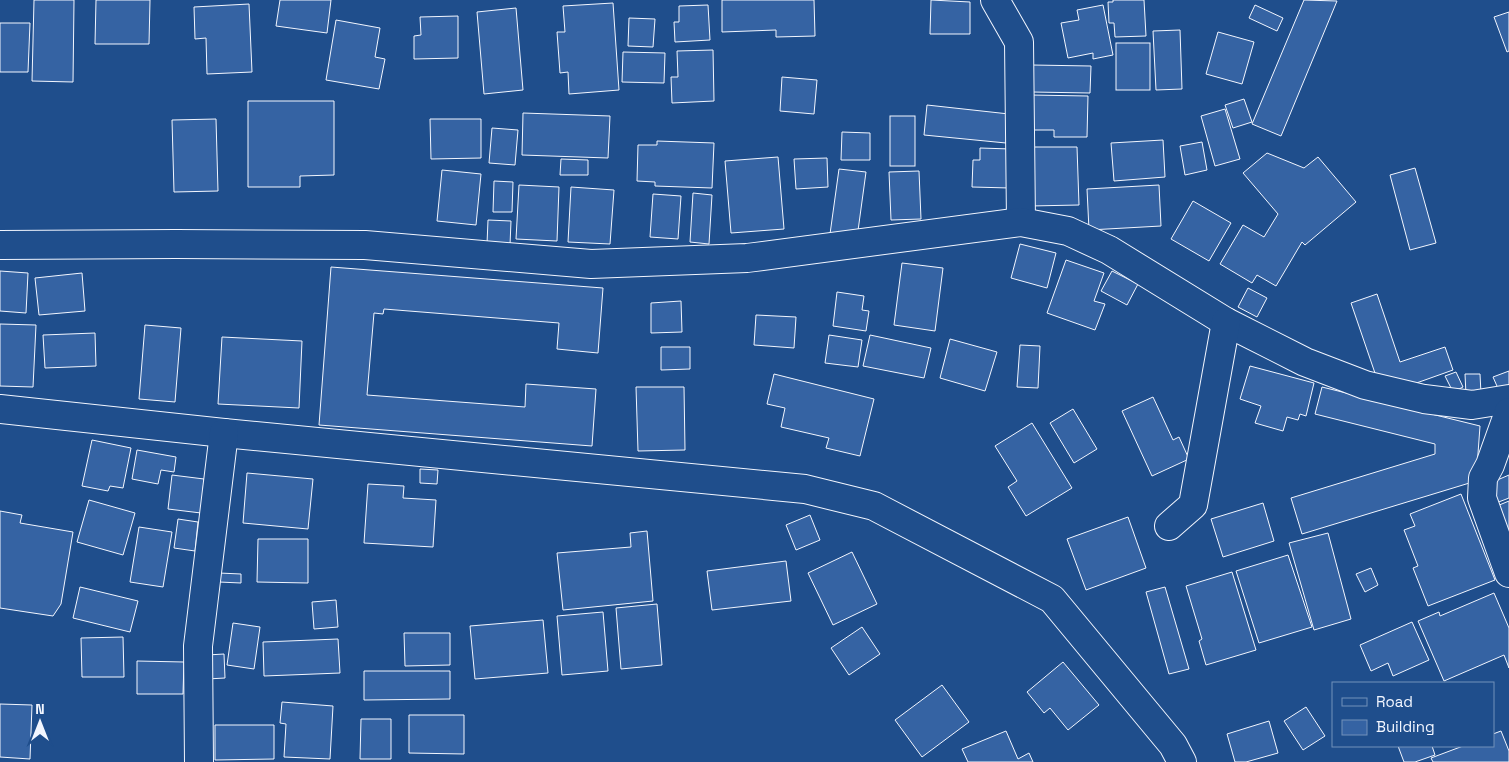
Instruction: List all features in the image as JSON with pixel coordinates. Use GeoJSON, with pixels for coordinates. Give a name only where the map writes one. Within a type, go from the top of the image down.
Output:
{"type":"FeatureCollection","features":[{"type":"Feature","properties":{"kind":"street"},"geometry":{"type":"LineString","coordinates":[[995,0],[1019,42],[1020,222]]}},
{"type":"Feature","properties":{"kind":"street"},"geometry":{"type":"LineString","coordinates":[[0,245],[365,245],[590,264],[747,258],[1020,222],[1068,231],[1109,250],[1226,322],[1305,362],[1365,385],[1424,400],[1472,405],[1509,400]]}},
{"type":"Feature","properties":{"kind":"street"},"geometry":{"type":"LineString","coordinates":[[1169,526],[1193,505],[1226,322]]}},
{"type":"Feature","properties":{"kind":"street"},"geometry":{"type":"LineString","coordinates":[[0,409],[224,433],[805,489],[874,506],[1052,599],[1173,745],[1182,762]]}},
{"type":"Feature","properties":{"kind":"street"},"geometry":{"type":"LineString","coordinates":[[1509,412],[1490,465],[1483,478],[1482,498],[1509,573]]}},
{"type":"Feature","properties":{"kind":"street"},"geometry":{"type":"LineString","coordinates":[[199,762],[198,646],[224,433]]}},
{"type":"Feature","properties":{"kind":"building"},"geometry":{"type":"Polygon","coordinates":[[[34,0],[74,0],[73,82],[32,81],[34,0]]]}},
{"type":"Feature","properties":{"kind":"building"},"geometry":{"type":"Polygon","coordinates":[[[96,0],[150,0],[149,44],[95,44],[96,0]]]}},
{"type":"Feature","properties":{"kind":"building"},"geometry":{"type":"Polygon","coordinates":[[[280,0],[331,0],[327,33],[276,26],[280,0]]]}},
{"type":"Feature","properties":{"kind":"building"},"geometry":{"type":"Polygon","coordinates":[[[722,0],[814,0],[815,36],[776,37],[776,30],[722,32],[722,0]]]}},
{"type":"Feature","properties":{"kind":"building"},"geometry":{"type":"Polygon","coordinates":[[[931,0],[970,2],[970,34],[930,34],[931,0]]]}},
{"type":"Feature","properties":{"kind":"building"},"geometry":{"type":"Polygon","coordinates":[[[1113,0],[1144,0],[1146,36],[1115,37],[1114,23],[1109,23],[1108,2],[1113,2],[1113,0]]]}},
{"type":"Feature","properties":{"kind":"building"},"geometry":{"type":"Polygon","coordinates":[[[1304,0],[1337,1],[1281,136],[1252,124],[1304,0]]]}},
{"type":"Feature","properties":{"kind":"building"},"geometry":{"type":"Polygon","coordinates":[[[613,3],[619,90],[569,94],[568,72],[560,73],[557,32],[565,32],[563,6],[613,3]]]}},
{"type":"Feature","properties":{"kind":"building"},"geometry":{"type":"Polygon","coordinates":[[[249,4],[252,72],[207,74],[206,38],[195,39],[194,7],[249,4]]]}},
{"type":"Feature","properties":{"kind":"building"},"geometry":{"type":"Polygon","coordinates":[[[708,5],[710,40],[675,42],[674,22],[679,22],[679,6],[708,5]]]}},
{"type":"Feature","properties":{"kind":"building"},"geometry":{"type":"Polygon","coordinates":[[[1103,5],[1113,55],[1093,59],[1093,53],[1068,58],[1061,23],[1079,20],[1077,10],[1103,5]]]}},
{"type":"Feature","properties":{"kind":"building"},"geometry":{"type":"Polygon","coordinates":[[[1255,5],[1283,18],[1277,31],[1249,18],[1255,5]]]}},
{"type":"Feature","properties":{"kind":"building"},"geometry":{"type":"Polygon","coordinates":[[[516,8],[523,90],[484,94],[477,12],[516,8]]]}},
{"type":"Feature","properties":{"kind":"building"},"geometry":{"type":"Polygon","coordinates":[[[1509,12],[1509,51],[1507,52],[1494,17],[1509,12]]]}},
{"type":"Feature","properties":{"kind":"building"},"geometry":{"type":"Polygon","coordinates":[[[458,16],[458,58],[414,59],[414,36],[421,35],[420,17],[458,16]]]}},
{"type":"Feature","properties":{"kind":"building"},"geometry":{"type":"Polygon","coordinates":[[[629,18],[655,19],[653,47],[628,46],[629,18]]]}},
{"type":"Feature","properties":{"kind":"building"},"geometry":{"type":"Polygon","coordinates":[[[336,20],[380,28],[375,57],[385,59],[379,89],[326,80],[336,20]]]}},
{"type":"Feature","properties":{"kind":"building"},"geometry":{"type":"Polygon","coordinates":[[[0,23],[30,23],[28,72],[0,72],[0,23]]]}},
{"type":"Feature","properties":{"kind":"building"},"geometry":{"type":"Polygon","coordinates":[[[1180,30],[1182,89],[1156,90],[1153,31],[1180,30]]]}},
{"type":"Feature","properties":{"kind":"building"},"geometry":{"type":"Polygon","coordinates":[[[1218,32],[1254,42],[1242,84],[1206,74],[1218,32]]]}},
{"type":"Feature","properties":{"kind":"building"},"geometry":{"type":"Polygon","coordinates":[[[1116,43],[1150,43],[1150,90],[1116,90],[1116,43]]]}},
{"type":"Feature","properties":{"kind":"building"},"geometry":{"type":"Polygon","coordinates":[[[713,50],[714,101],[672,103],[671,77],[678,77],[677,51],[713,50]]]}},
{"type":"Feature","properties":{"kind":"building"},"geometry":{"type":"Polygon","coordinates":[[[623,52],[665,53],[664,83],[622,82],[623,52]]]}},
{"type":"Feature","properties":{"kind":"building"},"geometry":{"type":"Polygon","coordinates":[[[1032,65],[1091,66],[1090,93],[1032,92],[1032,65]]]}},
{"type":"Feature","properties":{"kind":"building"},"geometry":{"type":"Polygon","coordinates":[[[782,77],[817,80],[814,114],[780,111],[782,77]]]}},
{"type":"Feature","properties":{"kind":"building"},"geometry":{"type":"Polygon","coordinates":[[[1030,95],[1088,96],[1087,137],[1054,137],[1054,130],[1030,130],[1030,95]]]}},
{"type":"Feature","properties":{"kind":"building"},"geometry":{"type":"Polygon","coordinates":[[[1244,99],[1252,122],[1233,128],[1225,105],[1244,99]]]}},
{"type":"Feature","properties":{"kind":"building"},"geometry":{"type":"Polygon","coordinates":[[[248,101],[334,101],[334,175],[300,176],[300,187],[248,187],[248,101]]]}},
{"type":"Feature","properties":{"kind":"building"},"geometry":{"type":"Polygon","coordinates":[[[927,105],[1009,114],[1006,143],[924,135],[927,105]]]}},
{"type":"Feature","properties":{"kind":"building"},"geometry":{"type":"Polygon","coordinates":[[[1225,109],[1240,159],[1215,166],[1201,116],[1225,109]]]}},
{"type":"Feature","properties":{"kind":"building"},"geometry":{"type":"Polygon","coordinates":[[[523,113],[610,116],[608,158],[522,155],[523,113]]]}},
{"type":"Feature","properties":{"kind":"building"},"geometry":{"type":"Polygon","coordinates":[[[890,116],[915,116],[915,166],[890,166],[890,116]]]}},
{"type":"Feature","properties":{"kind":"building"},"geometry":{"type":"Polygon","coordinates":[[[216,119],[218,191],[174,192],[172,120],[216,119]]]}},
{"type":"Feature","properties":{"kind":"building"},"geometry":{"type":"Polygon","coordinates":[[[430,119],[481,119],[481,158],[431,159],[430,119]]]}},
{"type":"Feature","properties":{"kind":"building"},"geometry":{"type":"Polygon","coordinates":[[[492,128],[518,130],[515,165],[489,163],[492,128]]]}},
{"type":"Feature","properties":{"kind":"building"},"geometry":{"type":"Polygon","coordinates":[[[842,132],[870,133],[870,160],[841,160],[842,132]]]}},
{"type":"Feature","properties":{"kind":"building"},"geometry":{"type":"Polygon","coordinates":[[[1163,140],[1165,177],[1114,181],[1111,143],[1163,140]]]}},
{"type":"Feature","properties":{"kind":"building"},"geometry":{"type":"Polygon","coordinates":[[[657,141],[714,143],[712,188],[655,186],[655,182],[637,181],[638,145],[657,145],[657,141]]]}},
{"type":"Feature","properties":{"kind":"building"},"geometry":{"type":"Polygon","coordinates":[[[1202,142],[1207,170],[1185,175],[1180,146],[1202,142]]]}},
{"type":"Feature","properties":{"kind":"building"},"geometry":{"type":"Polygon","coordinates":[[[1029,147],[1077,147],[1079,205],[1030,206],[1029,147]]]}},
{"type":"Feature","properties":{"kind":"building"},"geometry":{"type":"Polygon","coordinates":[[[980,148],[1011,149],[1010,188],[972,187],[973,160],[980,160],[980,148]]]}},
{"type":"Feature","properties":{"kind":"building"},"geometry":{"type":"Polygon","coordinates":[[[1267,153],[1304,168],[1318,157],[1356,202],[1305,245],[1302,242],[1276,286],[1257,275],[1252,283],[1220,264],[1243,225],[1264,237],[1278,214],[1243,173],[1267,153]]]}},
{"type":"Feature","properties":{"kind":"building"},"geometry":{"type":"Polygon","coordinates":[[[778,157],[784,229],[731,233],[725,161],[778,157]]]}},
{"type":"Feature","properties":{"kind":"building"},"geometry":{"type":"Polygon","coordinates":[[[827,158],[828,187],[796,189],[794,159],[827,158]]]}},
{"type":"Feature","properties":{"kind":"building"},"geometry":{"type":"Polygon","coordinates":[[[561,159],[588,160],[588,175],[560,175],[561,159]]]}},
{"type":"Feature","properties":{"kind":"building"},"geometry":{"type":"Polygon","coordinates":[[[1415,168],[1436,243],[1410,250],[1390,175],[1415,168]]]}},
{"type":"Feature","properties":{"kind":"building"},"geometry":{"type":"Polygon","coordinates":[[[839,169],[866,172],[857,238],[830,234],[839,169]]]}},
{"type":"Feature","properties":{"kind":"building"},"geometry":{"type":"Polygon","coordinates":[[[442,170],[481,174],[476,225],[437,221],[442,170]]]}},
{"type":"Feature","properties":{"kind":"building"},"geometry":{"type":"Polygon","coordinates":[[[919,171],[921,219],[891,220],[889,172],[919,171]]]}},
{"type":"Feature","properties":{"kind":"building"},"geometry":{"type":"Polygon","coordinates":[[[494,181],[513,182],[512,212],[493,212],[494,181]]]}},
{"type":"Feature","properties":{"kind":"building"},"geometry":{"type":"Polygon","coordinates":[[[519,185],[559,187],[557,241],[516,239],[519,185]]]}},
{"type":"Feature","properties":{"kind":"building"},"geometry":{"type":"Polygon","coordinates":[[[1159,185],[1161,226],[1089,230],[1087,189],[1159,185]]]}},
{"type":"Feature","properties":{"kind":"building"},"geometry":{"type":"Polygon","coordinates":[[[571,187],[614,190],[610,244],[568,242],[571,187]]]}},
{"type":"Feature","properties":{"kind":"building"},"geometry":{"type":"Polygon","coordinates":[[[693,193],[712,195],[709,244],[690,242],[693,193]]]}},
{"type":"Feature","properties":{"kind":"building"},"geometry":{"type":"Polygon","coordinates":[[[653,194],[681,196],[678,239],[650,237],[653,194]]]}},
{"type":"Feature","properties":{"kind":"building"},"geometry":{"type":"Polygon","coordinates":[[[1193,201],[1231,223],[1209,261],[1171,239],[1193,201]]]}},
{"type":"Feature","properties":{"kind":"building"},"geometry":{"type":"Polygon","coordinates":[[[488,220],[511,221],[510,245],[487,244],[488,220]]]}},
{"type":"Feature","properties":{"kind":"building"},"geometry":{"type":"Polygon","coordinates":[[[1020,244],[1056,253],[1047,288],[1011,278],[1020,244]]]}},
{"type":"Feature","properties":{"kind":"building"},"geometry":{"type":"Polygon","coordinates":[[[1066,260],[1104,273],[1094,301],[1105,304],[1095,330],[1047,313],[1066,260]]]}},
{"type":"Feature","properties":{"kind":"building"},"geometry":{"type":"Polygon","coordinates":[[[902,263],[943,268],[935,331],[894,325],[902,263]]]}},
{"type":"Feature","properties":{"kind":"building"},"geometry":{"type":"Polygon","coordinates":[[[331,267],[603,288],[598,353],[557,349],[559,323],[384,309],[383,314],[374,313],[367,395],[525,407],[526,384],[596,389],[592,446],[319,425],[331,267]]]}},
{"type":"Feature","properties":{"kind":"building"},"geometry":{"type":"Polygon","coordinates":[[[0,271],[28,273],[26,313],[0,311],[0,271]]]}},
{"type":"Feature","properties":{"kind":"building"},"geometry":{"type":"Polygon","coordinates":[[[1112,271],[1138,284],[1127,305],[1101,291],[1112,271]]]}},
{"type":"Feature","properties":{"kind":"building"},"geometry":{"type":"Polygon","coordinates":[[[82,273],[85,311],[39,315],[35,278],[82,273]]]}},
{"type":"Feature","properties":{"kind":"building"},"geometry":{"type":"Polygon","coordinates":[[[1248,288],[1267,298],[1257,317],[1238,307],[1248,288]]]}},
{"type":"Feature","properties":{"kind":"building"},"geometry":{"type":"Polygon","coordinates":[[[837,292],[864,296],[862,310],[869,311],[866,331],[833,326],[837,292]]]}},
{"type":"Feature","properties":{"kind":"building"},"geometry":{"type":"Polygon","coordinates":[[[1377,294],[1400,362],[1445,347],[1453,370],[1408,386],[1377,379],[1351,303],[1377,294]]]}},
{"type":"Feature","properties":{"kind":"building"},"geometry":{"type":"Polygon","coordinates":[[[681,301],[682,332],[651,333],[651,303],[681,301]]]}},
{"type":"Feature","properties":{"kind":"building"},"geometry":{"type":"Polygon","coordinates":[[[756,315],[796,317],[794,348],[754,345],[756,315]]]}},
{"type":"Feature","properties":{"kind":"building"},"geometry":{"type":"Polygon","coordinates":[[[0,324],[36,325],[33,387],[0,386],[0,324]]]}},
{"type":"Feature","properties":{"kind":"building"},"geometry":{"type":"Polygon","coordinates":[[[145,325],[181,328],[175,402],[139,399],[145,325]]]}},
{"type":"Feature","properties":{"kind":"building"},"geometry":{"type":"Polygon","coordinates":[[[95,333],[96,366],[45,368],[43,335],[95,333]]]}},
{"type":"Feature","properties":{"kind":"building"},"geometry":{"type":"Polygon","coordinates":[[[829,335],[862,340],[858,367],[825,363],[829,335]]]}},
{"type":"Feature","properties":{"kind":"building"},"geometry":{"type":"Polygon","coordinates":[[[870,335],[931,348],[924,378],[863,366],[870,335]]]}},
{"type":"Feature","properties":{"kind":"building"},"geometry":{"type":"Polygon","coordinates":[[[222,337],[302,341],[299,408],[218,404],[222,337]]]}},
{"type":"Feature","properties":{"kind":"building"},"geometry":{"type":"Polygon","coordinates":[[[950,339],[997,352],[985,391],[940,378],[950,339]]]}},
{"type":"Feature","properties":{"kind":"building"},"geometry":{"type":"Polygon","coordinates":[[[1020,345],[1040,346],[1038,388],[1017,387],[1020,345]]]}},
{"type":"Feature","properties":{"kind":"building"},"geometry":{"type":"Polygon","coordinates":[[[661,347],[690,347],[690,369],[661,370],[661,347]]]}},
{"type":"Feature","properties":{"kind":"building"},"geometry":{"type":"Polygon","coordinates":[[[1250,366],[1314,383],[1306,416],[1300,414],[1298,420],[1287,417],[1283,431],[1255,423],[1261,406],[1240,399],[1250,366]]]}},
{"type":"Feature","properties":{"kind":"building"},"geometry":{"type":"Polygon","coordinates":[[[1509,371],[1509,389],[1500,393],[1493,377],[1509,371]]]}},
{"type":"Feature","properties":{"kind":"building"},"geometry":{"type":"Polygon","coordinates":[[[1456,372],[1463,387],[1453,392],[1445,376],[1456,372]]]}},
{"type":"Feature","properties":{"kind":"building"},"geometry":{"type":"Polygon","coordinates":[[[774,374],[874,399],[860,456],[826,448],[829,438],[781,427],[785,408],[767,404],[774,374]]]}},
{"type":"Feature","properties":{"kind":"building"},"geometry":{"type":"Polygon","coordinates":[[[1465,374],[1480,374],[1481,394],[1466,395],[1465,374]]]}},
{"type":"Feature","properties":{"kind":"building"},"geometry":{"type":"Polygon","coordinates":[[[636,387],[684,387],[685,450],[638,451],[636,387]]]}},
{"type":"Feature","properties":{"kind":"building"},"geometry":{"type":"Polygon","coordinates":[[[1322,387],[1480,426],[1476,481],[1302,534],[1291,498],[1435,454],[1435,444],[1315,414],[1322,387]]]}},
{"type":"Feature","properties":{"kind":"building"},"geometry":{"type":"Polygon","coordinates":[[[1153,397],[1173,440],[1179,437],[1189,459],[1152,476],[1122,411],[1153,397]]]}},
{"type":"Feature","properties":{"kind":"building"},"geometry":{"type":"Polygon","coordinates":[[[1073,409],[1097,449],[1074,463],[1050,423],[1073,409]]]}},
{"type":"Feature","properties":{"kind":"building"},"geometry":{"type":"Polygon","coordinates":[[[1032,423],[1072,488],[1026,516],[1008,487],[1017,481],[995,446],[1032,423]]]}},
{"type":"Feature","properties":{"kind":"building"},"geometry":{"type":"Polygon","coordinates":[[[92,440],[131,448],[123,488],[110,486],[108,491],[82,486],[92,440]]]}},
{"type":"Feature","properties":{"kind":"building"},"geometry":{"type":"Polygon","coordinates":[[[137,450],[176,457],[174,472],[161,470],[158,484],[132,479],[137,450]]]}},
{"type":"Feature","properties":{"kind":"building"},"geometry":{"type":"Polygon","coordinates":[[[420,469],[438,470],[437,484],[420,483],[420,469]]]}},
{"type":"Feature","properties":{"kind":"building"},"geometry":{"type":"Polygon","coordinates":[[[247,473],[313,479],[308,529],[243,523],[247,473]]]}},
{"type":"Feature","properties":{"kind":"building"},"geometry":{"type":"Polygon","coordinates":[[[172,475],[204,479],[201,513],[168,509],[172,475]]]}},
{"type":"Feature","properties":{"kind":"building"},"geometry":{"type":"Polygon","coordinates":[[[1509,475],[1509,498],[1496,503],[1488,484],[1509,475]]]}},
{"type":"Feature","properties":{"kind":"building"},"geometry":{"type":"Polygon","coordinates":[[[368,484],[404,486],[403,498],[436,500],[433,547],[364,543],[368,484]]]}},
{"type":"Feature","properties":{"kind":"building"},"geometry":{"type":"Polygon","coordinates":[[[1461,494],[1495,580],[1428,606],[1413,568],[1418,566],[1404,530],[1415,526],[1410,514],[1461,494]]]}},
{"type":"Feature","properties":{"kind":"building"},"geometry":{"type":"Polygon","coordinates":[[[89,500],[135,513],[123,555],[77,542],[89,500]]]}},
{"type":"Feature","properties":{"kind":"building"},"geometry":{"type":"Polygon","coordinates":[[[1509,501],[1509,547],[1492,508],[1509,501]]]}},
{"type":"Feature","properties":{"kind":"building"},"geometry":{"type":"Polygon","coordinates":[[[1263,503],[1274,541],[1223,557],[1211,519],[1263,503]]]}},
{"type":"Feature","properties":{"kind":"building"},"geometry":{"type":"Polygon","coordinates":[[[0,511],[22,515],[20,523],[73,532],[61,604],[53,616],[0,608],[0,511]]]}},
{"type":"Feature","properties":{"kind":"building"},"geometry":{"type":"Polygon","coordinates":[[[810,515],[820,540],[796,550],[786,525],[810,515]]]}},
{"type":"Feature","properties":{"kind":"building"},"geometry":{"type":"Polygon","coordinates":[[[1128,517],[1146,568],[1086,590],[1067,539],[1128,517]]]}},
{"type":"Feature","properties":{"kind":"building"},"geometry":{"type":"Polygon","coordinates":[[[178,519],[198,522],[195,551],[174,548],[178,519]]]}},
{"type":"Feature","properties":{"kind":"building"},"geometry":{"type":"Polygon","coordinates":[[[139,527],[172,532],[163,587],[130,582],[139,527]]]}},
{"type":"Feature","properties":{"kind":"building"},"geometry":{"type":"Polygon","coordinates":[[[647,531],[653,601],[563,610],[557,553],[631,547],[630,533],[647,531]]]}},
{"type":"Feature","properties":{"kind":"building"},"geometry":{"type":"Polygon","coordinates":[[[1328,533],[1351,619],[1314,630],[1289,543],[1328,533]]]}},
{"type":"Feature","properties":{"kind":"building"},"geometry":{"type":"Polygon","coordinates":[[[258,539],[308,539],[308,583],[257,582],[258,539]]]}},
{"type":"Feature","properties":{"kind":"building"},"geometry":{"type":"Polygon","coordinates":[[[852,552],[877,604],[833,625],[808,573],[852,552]]]}},
{"type":"Feature","properties":{"kind":"building"},"geometry":{"type":"Polygon","coordinates":[[[1288,555],[1312,627],[1259,643],[1236,571],[1288,555]]]}},
{"type":"Feature","properties":{"kind":"building"},"geometry":{"type":"Polygon","coordinates":[[[786,561],[791,601],[712,610],[707,571],[786,561]]]}},
{"type":"Feature","properties":{"kind":"building"},"geometry":{"type":"Polygon","coordinates":[[[1371,568],[1378,585],[1365,592],[1356,574],[1371,568]]]}},
{"type":"Feature","properties":{"kind":"building"},"geometry":{"type":"Polygon","coordinates":[[[1232,572],[1256,650],[1206,665],[1199,641],[1202,639],[1186,586],[1232,572]]]}},
{"type":"Feature","properties":{"kind":"building"},"geometry":{"type":"Polygon","coordinates":[[[219,573],[241,574],[241,583],[219,582],[219,573]]]}},
{"type":"Feature","properties":{"kind":"building"},"geometry":{"type":"Polygon","coordinates":[[[80,587],[138,601],[130,632],[73,618],[80,587]]]}},
{"type":"Feature","properties":{"kind":"building"},"geometry":{"type":"Polygon","coordinates":[[[1165,587],[1189,669],[1169,674],[1146,592],[1165,587]]]}},
{"type":"Feature","properties":{"kind":"building"},"geometry":{"type":"Polygon","coordinates":[[[1494,593],[1509,628],[1509,668],[1504,655],[1444,681],[1418,621],[1439,612],[1440,616],[1494,593]]]}},
{"type":"Feature","properties":{"kind":"building"},"geometry":{"type":"Polygon","coordinates":[[[336,600],[338,627],[314,629],[312,602],[336,600]]]}},
{"type":"Feature","properties":{"kind":"building"},"geometry":{"type":"Polygon","coordinates":[[[657,604],[662,665],[621,669],[616,608],[657,604]]]}},
{"type":"Feature","properties":{"kind":"building"},"geometry":{"type":"Polygon","coordinates":[[[603,612],[608,671],[562,675],[557,616],[603,612]]]}},
{"type":"Feature","properties":{"kind":"building"},"geometry":{"type":"Polygon","coordinates":[[[543,620],[548,673],[475,679],[470,626],[543,620]]]}},
{"type":"Feature","properties":{"kind":"building"},"geometry":{"type":"Polygon","coordinates":[[[1412,622],[1429,660],[1393,676],[1388,663],[1371,671],[1360,645],[1412,622]]]}},
{"type":"Feature","properties":{"kind":"building"},"geometry":{"type":"Polygon","coordinates":[[[233,623],[260,627],[254,669],[227,665],[233,623]]]}},
{"type":"Feature","properties":{"kind":"building"},"geometry":{"type":"Polygon","coordinates":[[[862,627],[880,654],[849,675],[831,648],[862,627]]]}},
{"type":"Feature","properties":{"kind":"building"},"geometry":{"type":"Polygon","coordinates":[[[404,633],[450,633],[450,665],[405,666],[404,633]]]}},
{"type":"Feature","properties":{"kind":"building"},"geometry":{"type":"Polygon","coordinates":[[[123,637],[124,677],[82,677],[81,638],[123,637]]]}},
{"type":"Feature","properties":{"kind":"building"},"geometry":{"type":"Polygon","coordinates":[[[338,639],[340,673],[264,676],[263,642],[338,639]]]}},
{"type":"Feature","properties":{"kind":"building"},"geometry":{"type":"Polygon","coordinates":[[[224,654],[225,678],[207,679],[207,655],[224,654]]]}},
{"type":"Feature","properties":{"kind":"building"},"geometry":{"type":"Polygon","coordinates":[[[137,661],[184,662],[183,694],[137,694],[137,661]]]}},
{"type":"Feature","properties":{"kind":"building"},"geometry":{"type":"Polygon","coordinates":[[[1063,662],[1099,705],[1068,730],[1050,708],[1044,713],[1027,692],[1063,662]]]}},
{"type":"Feature","properties":{"kind":"building"},"geometry":{"type":"Polygon","coordinates":[[[364,671],[450,671],[450,699],[364,700],[364,671]]]}},
{"type":"Feature","properties":{"kind":"building"},"geometry":{"type":"Polygon","coordinates":[[[942,685],[969,722],[922,757],[895,720],[942,685]]]}},
{"type":"Feature","properties":{"kind":"building"},"geometry":{"type":"Polygon","coordinates":[[[282,702],[333,706],[330,759],[284,757],[286,724],[280,723],[282,702]]]}},
{"type":"Feature","properties":{"kind":"building"},"geometry":{"type":"Polygon","coordinates":[[[0,704],[32,705],[30,759],[0,757],[0,704]]]}},
{"type":"Feature","properties":{"kind":"building"},"geometry":{"type":"Polygon","coordinates":[[[1306,707],[1325,736],[1303,750],[1284,721],[1306,707]]]}},
{"type":"Feature","properties":{"kind":"building"},"geometry":{"type":"Polygon","coordinates":[[[409,715],[464,715],[464,754],[409,753],[409,715]]]}},
{"type":"Feature","properties":{"kind":"building"},"geometry":{"type":"Polygon","coordinates":[[[361,719],[391,719],[391,759],[360,759],[361,719]]]}},
{"type":"Feature","properties":{"kind":"building"},"geometry":{"type":"Polygon","coordinates":[[[1269,721],[1278,753],[1246,762],[1235,762],[1227,734],[1269,721]]]}},
{"type":"Feature","properties":{"kind":"building"},"geometry":{"type":"Polygon","coordinates":[[[215,725],[274,725],[274,759],[215,760],[215,725]]]}},
{"type":"Feature","properties":{"kind":"building"},"geometry":{"type":"Polygon","coordinates":[[[1006,731],[1018,759],[1029,753],[1033,762],[968,762],[962,749],[1006,731]]]}},
{"type":"Feature","properties":{"kind":"building"},"geometry":{"type":"Polygon","coordinates":[[[1501,731],[1509,751],[1509,762],[1433,762],[1431,758],[1460,747],[1494,747],[1494,734],[1501,731]]]}},
{"type":"Feature","properties":{"kind":"building"},"geometry":{"type":"Polygon","coordinates":[[[1398,747],[1432,747],[1435,755],[1415,762],[1404,762],[1398,747]]]}}]}
